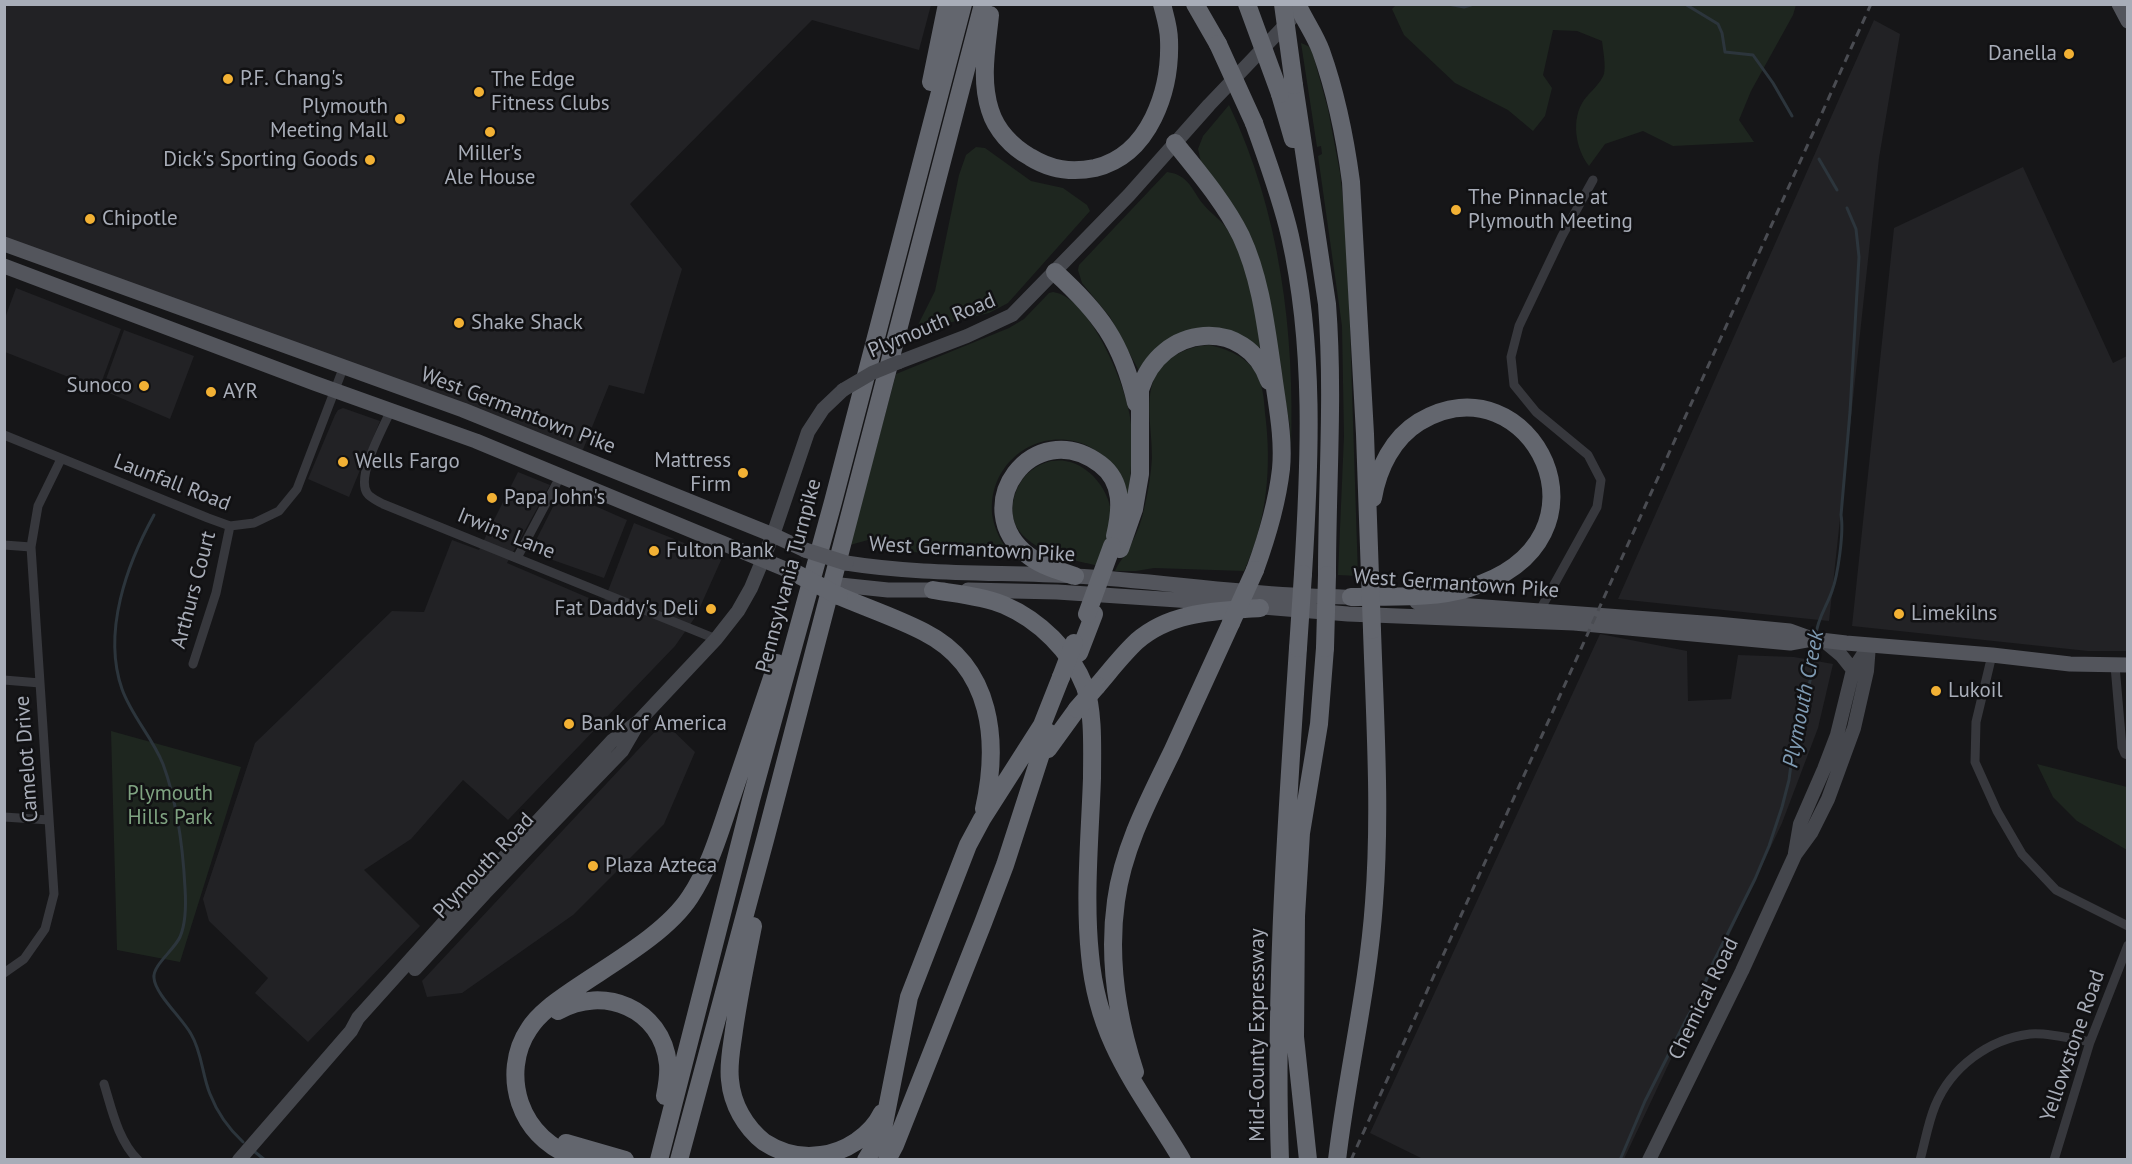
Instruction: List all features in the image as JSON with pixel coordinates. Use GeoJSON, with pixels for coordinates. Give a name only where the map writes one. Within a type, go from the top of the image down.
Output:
{"type":"FeatureCollection","features":[{"type":"Feature","properties":{"kind":"highway"},"geometry":{"type":"LineString","coordinates":[[910,208],[916,142],[928,97],[947,4]]}},
{"type":"Feature","properties":{"kind":"highway","name":"Pennsylvania Turnpike"},"geometry":{"type":"LineString","coordinates":[[659,1160],[751,800],[833,502],[963,4]]}},
{"type":"Feature","properties":{"kind":"highway","name":"Pennsylvania Turnpike"},"geometry":{"type":"LineString","coordinates":[[679,1160],[983,4]]}},
{"type":"Feature","properties":{"kind":"highway"},"geometry":{"type":"LineString","coordinates":[[991,4],[985,77],[988,104],[994,121],[1003,136],[1025,154],[1047,166],[1066,171],[1088,170],[1109,163],[1128,152],[1149,129],[1158,110],[1168,65],[1169,38],[1162,4]]}},
{"type":"Feature","properties":{"kind":"highway"},"geometry":{"type":"LineString","coordinates":[[1195,4],[1218,44],[1254,123],[1272,173],[1290,236],[1306,341],[1309,469],[1298,648],[1288,913]]}},
{"type":"Feature","properties":{"kind":"highway"},"geometry":{"type":"LineString","coordinates":[[1247,4],[1287,90],[1314,216],[1327,304],[1331,373],[1325,648],[1319,724],[1288,913]]}},
{"type":"Feature","properties":{"kind":"highway"},"geometry":{"type":"LineString","coordinates":[[1287,90],[1296,6]]}},
{"type":"Feature","properties":{"kind":"highway"},"geometry":{"type":"LineString","coordinates":[[1296,6],[1320,49],[1341,125],[1351,182],[1369,535],[1378,813],[1374,905],[1363,998],[1336,1160]]}},
{"type":"Feature","properties":{"kind":"highway"},"geometry":{"type":"LineString","coordinates":[[1155,1117],[1140,1087],[1120,1013],[1113,967],[1116,899],[1130,846],[1148,800],[1255,570],[1271,524],[1281,466],[1278,413],[1259,291],[1251,261],[1230,216],[1175,143]]}},
{"type":"Feature","properties":{"kind":"highway"},"geometry":{"type":"LineString","coordinates":[[1056,272],[1079,294],[1110,332],[1129,377],[1140,416]]}},
{"type":"Feature","properties":{"kind":"highway"},"geometry":{"type":"LineString","coordinates":[[887,1160],[977,939],[1005,865],[1065,680],[1116,547],[1134,508],[1139,484],[1140,390],[1143,379],[1153,362],[1174,344],[1200,336],[1228,340],[1250,352],[1266,373],[1278,413]]}},
{"type":"Feature","properties":{"kind":"highway"},"geometry":{"type":"LineString","coordinates":[[1351,597],[1452,592],[1484,583],[1513,568],[1537,543],[1551,511],[1551,479],[1546,463],[1532,439],[1508,420],[1479,409],[1454,408],[1442,411],[1413,426],[1390,451],[1373,495],[1369,535]]}},
{"type":"Feature","properties":{"kind":"highway"},"geometry":{"type":"LineString","coordinates":[[1075,576],[1038,562],[1027,555],[1010,534],[1003,509],[1004,496],[1015,471],[1025,461],[1039,453],[1066,450],[1080,453],[1103,467],[1116,485],[1120,496],[1116,547]]}},
{"type":"Feature","properties":{"kind":"highway"},"geometry":{"type":"LineString","coordinates":[[581,1160],[557,1150],[544,1141],[524,1114],[515,1076],[515,1065],[521,1044],[529,1028],[543,1013],[665,924],[683,906],[697,886],[716,842],[800,590],[833,502]]}},
{"type":"Feature","properties":{"kind":"highway"},"geometry":{"type":"LineString","coordinates":[[797,574],[839,590],[925,632],[953,654],[975,681],[986,704],[992,738],[991,780],[982,819]]}},
{"type":"Feature","properties":{"kind":"highway"},"geometry":{"type":"LineString","coordinates":[[933,590],[995,602],[1019,614],[1044,632],[1067,654],[1086,689],[1092,750],[1088,916],[1090,956],[1103,1021],[1115,1050],[1133,1084],[1179,1154]]}},
{"type":"Feature","properties":{"kind":"highway"},"geometry":{"type":"LineString","coordinates":[[1025,800],[1049,747],[1077,710],[1138,640],[1166,624],[1204,612],[1260,608]]}},
{"type":"Feature","properties":{"kind":"highway"},"geometry":{"type":"LineString","coordinates":[[866,1160],[881,1132],[909,997],[968,845],[982,819],[1038,733],[1065,680]]}},
{"type":"Feature","properties":{"kind":"highway"},"geometry":{"type":"LineString","coordinates":[[765,840],[770,852],[744,970],[730,1056],[730,1080],[737,1107],[752,1130],[772,1147],[789,1154],[819,1155],[841,1150],[866,1133],[880,1118],[890,1088]]}},
{"type":"Feature","properties":{"kind":"highway","name":"Mid-County Expressway"},"geometry":{"type":"LineString","coordinates":[[1280,1160],[1278,1104],[1288,913]]}},
{"type":"Feature","properties":{"kind":"highway","name":"Mid-County Expressway"},"geometry":{"type":"LineString","coordinates":[[1288,913],[1295,1037],[1308,1160]]}},
{"type":"Feature","properties":{"kind":"highway"},"geometry":{"type":"LineString","coordinates":[[618,1158],[578,1147],[551,1133],[533,1111],[525,1084],[526,1053],[536,1032],[558,1011],[577,1002],[613,1001],[635,1010],[654,1029],[663,1046],[668,1064],[668,1076],[653,1160]]}},
{"type":"Feature","properties":{"kind":"main road"},"geometry":{"type":"LineString","coordinates":[[2119,4],[2127,21]]}},
{"type":"Feature","properties":{"kind":"main road","name":"Plymouth Road"},"geometry":{"type":"LineString","coordinates":[[239,1160],[351,1031],[363,1023],[622,751],[638,723],[716,639],[746,599],[773,535],[808,432],[823,409],[843,390],[872,373],[998,323],[1012,315],[1129,195],[1296,6]]}},
{"type":"Feature","properties":{"kind":"main road","name":"West Germantown Pike"},"geometry":{"type":"LineString","coordinates":[[4,244],[344,366],[484,419],[805,550],[846,563],[922,572],[1075,576],[1291,595],[1540,610],[1790,631],[1817,640]]}},
{"type":"Feature","properties":{"kind":"main road","name":"West Germantown Pike"},"geometry":{"type":"LineString","coordinates":[[4,266],[476,441],[797,574]]}},
{"type":"Feature","properties":{"kind":"main road","name":"West Germantown Pike"},"geometry":{"type":"LineString","coordinates":[[839,590],[1058,592],[1348,614],[1574,623],[1790,643],[1817,640],[2070,664],[2121,665]]}},
{"type":"Feature","properties":{"kind":"main road"},"geometry":{"type":"LineString","coordinates":[[1817,640],[1841,655],[1853,670]]}},
{"type":"Feature","properties":{"kind":"main road","name":"Chemical Road"},"geometry":{"type":"LineString","coordinates":[[1795,855],[1800,824],[1837,735],[1853,670],[1869,645]]}},
{"type":"Feature","properties":{"kind":"main road","name":"Chemical Road"},"geometry":{"type":"LineString","coordinates":[[1649,1160],[1742,971],[1795,855],[1820,816],[1848,748],[1868,672],[1869,645]]}},
{"type":"Feature","properties":{"kind":"street"},"geometry":{"type":"LineString","coordinates":[[1540,610],[1598,507],[1601,480],[1588,455],[1536,412],[1514,385],[1511,357],[1519,326],[1562,236],[1593,180]]}},
{"type":"Feature","properties":{"kind":"street","name":"Launfall Road"},"geometry":{"type":"LineString","coordinates":[[4,435],[230,526],[254,523],[279,511],[297,489],[344,366]]}},
{"type":"Feature","properties":{"kind":"street","name":"Irwins Lane"},"geometry":{"type":"LineString","coordinates":[[391,410],[365,471],[364,484],[368,495],[383,504],[716,639]]}},
{"type":"Feature","properties":{"kind":"street","name":"Camelot Drive"},"geometry":{"type":"LineString","coordinates":[[4,973],[24,959],[45,929],[54,894],[31,547],[38,506],[61,459]]}},
{"type":"Feature","properties":{"kind":"street"},"geometry":{"type":"LineString","coordinates":[[516,558],[561,475]]}},
{"type":"Feature","properties":{"kind":"street","name":"Arthurs Court"},"geometry":{"type":"LineString","coordinates":[[193,664],[216,593],[230,526]]}},
{"type":"Feature","properties":{"kind":"street"},"geometry":{"type":"LineString","coordinates":[[4,545],[31,547]]}},
{"type":"Feature","properties":{"kind":"street"},"geometry":{"type":"LineString","coordinates":[[1992,655],[1976,722],[1975,762],[1997,811],[2022,854],[2056,890],[2127,926]]}},
{"type":"Feature","properties":{"kind":"street"},"geometry":{"type":"LineString","coordinates":[[2121,665],[2122,747],[2127,755]]}},
{"type":"Feature","properties":{"kind":"street"},"geometry":{"type":"LineString","coordinates":[[4,680],[40,683]]}},
{"type":"Feature","properties":{"kind":"street"},"geometry":{"type":"LineString","coordinates":[[4,817],[49,820]]}},
{"type":"Feature","properties":{"kind":"street","name":"Yellowstone Road"},"geometry":{"type":"LineString","coordinates":[[2054,1160],[2090,1042],[2127,945]]}},
{"type":"Feature","properties":{"kind":"street"},"geometry":{"type":"LineString","coordinates":[[1920,1160],[1936,1105],[1957,1070],[1978,1053],[1991,1046],[2032,1034],[2090,1042]]}},
{"type":"Feature","properties":{"kind":"street"},"geometry":{"type":"LineString","coordinates":[[104,1084],[121,1136],[138,1160]]}},
{"type":"Feature","properties":{"kind":"shaded area","name":"Plymouth Meeting Mall"},"geometry":{"type":"Polygon","coordinates":[[[5,5],[931,5],[919,50],[812,20],[630,204],[682,269],[644,394],[609,385],[580,457],[5,244],[5,5]]]}},
{"type":"Feature","properties":{"kind":"shaded area"},"geometry":{"type":"Polygon","coordinates":[[[1874,20],[1900,34],[1879,158],[1829,621],[1618,599],[1874,20]]]}},
{"type":"Feature","properties":{"kind":"shaded area"},"geometry":{"type":"Polygon","coordinates":[[[2023,167],[2113,363],[2127,356],[2127,651],[2088,651],[1852,626],[1894,228],[2023,167]]]}},
{"type":"Feature","properties":{"kind":"shaded area"},"geometry":{"type":"Polygon","coordinates":[[[16,288],[121,329],[99,389],[5,352],[5,318],[16,288]]]}},
{"type":"Feature","properties":{"kind":"shaded area"},"geometry":{"type":"Polygon","coordinates":[[[124,330],[194,356],[170,419],[102,390],[124,330]]]}},
{"type":"Feature","properties":{"kind":"shaded area"},"geometry":{"type":"Polygon","coordinates":[[[343,408],[380,421],[349,497],[308,479],[335,415],[343,408]]]}},
{"type":"Feature","properties":{"kind":"shaded area"},"geometry":{"type":"Polygon","coordinates":[[[518,472],[550,485],[507,563],[603,604],[634,523],[722,558],[696,616],[675,646],[508,820],[463,780],[411,839],[364,870],[420,926],[308,1042],[255,993],[268,978],[209,921],[203,899],[255,743],[392,611],[424,612],[452,540],[479,550],[518,472]]]}},
{"type":"Feature","properties":{"kind":"shaded area"},"geometry":{"type":"Polygon","coordinates":[[[561,491],[627,520],[604,578],[530,552],[561,491]]]}},
{"type":"Feature","properties":{"kind":"shaded area"},"geometry":{"type":"Polygon","coordinates":[[[1600,634],[1687,651],[1688,701],[1731,699],[1738,655],[1794,657],[1833,664],[1818,728],[1782,823],[1624,1159],[1423,1159],[1370,1133],[1600,634]]]}},
{"type":"Feature","properties":{"kind":"shaded area"},"geometry":{"type":"Polygon","coordinates":[[[664,722],[695,752],[664,824],[573,915],[462,993],[427,997],[422,981],[664,722]]]}},
{"type":"Feature","properties":{"kind":"green space"},"geometry":{"type":"Polygon","coordinates":[[[1397,4],[1796,5],[1793,15],[1751,91],[1739,120],[1754,142],[1673,146],[1643,131],[1605,144],[1589,166],[1580,151],[1576,124],[1584,100],[1604,74],[1602,41],[1577,31],[1553,30],[1543,75],[1552,88],[1545,116],[1533,131],[1508,110],[1455,83],[1404,35],[1392,9],[1397,4]]]}},
{"type":"Feature","properties":{"kind":"green space"},"geometry":{"type":"Polygon","coordinates":[[[1301,43],[1312,51],[1328,109],[1340,173],[1347,236],[1358,576],[1338,575],[1344,436],[1342,326],[1318,156],[1322,154],[1321,146],[1317,147],[1301,43]]]}},
{"type":"Feature","properties":{"kind":"green space"},"geometry":{"type":"Polygon","coordinates":[[[1229,105],[1261,187],[1281,273],[1290,362],[1291,450],[1290,427],[1270,311],[1201,162],[1198,149],[1203,136],[1229,105]]]}},
{"type":"Feature","properties":{"kind":"green space"},"geometry":{"type":"Polygon","coordinates":[[[976,147],[985,148],[1031,181],[1063,188],[1087,205],[1090,211],[1008,303],[989,313],[915,331],[935,291],[959,175],[966,155],[976,147]]]}},
{"type":"Feature","properties":{"kind":"green space"},"geometry":{"type":"Polygon","coordinates":[[[1167,172],[1185,179],[1203,204],[1226,227],[1247,272],[1257,317],[1260,347],[1257,349],[1215,331],[1139,371],[1110,317],[1082,283],[1078,270],[1079,265],[1167,172]]]}},
{"type":"Feature","properties":{"kind":"green space"},"geometry":{"type":"Polygon","coordinates":[[[1053,292],[1067,297],[1081,310],[1105,347],[1123,390],[1129,409],[1132,433],[1128,498],[1115,468],[1104,456],[1090,447],[1071,441],[1052,440],[1035,444],[1019,453],[1007,465],[997,481],[993,499],[993,519],[995,528],[1009,553],[930,554],[875,547],[874,542],[868,540],[850,545],[896,374],[1009,328],[1024,319],[1049,293],[1053,292]]]}},
{"type":"Feature","properties":{"kind":"green space"},"geometry":{"type":"Polygon","coordinates":[[[1209,345],[1229,351],[1247,362],[1262,387],[1268,453],[1266,493],[1252,552],[1244,571],[1154,568],[1115,571],[1137,531],[1147,496],[1152,458],[1150,404],[1154,379],[1161,368],[1175,355],[1194,347],[1209,345]]]}},
{"type":"Feature","properties":{"kind":"green space"},"geometry":{"type":"Polygon","coordinates":[[[1051,461],[1065,461],[1085,469],[1100,484],[1106,494],[1111,524],[1100,566],[1051,553],[1023,535],[1015,523],[1012,508],[1017,489],[1031,471],[1051,461]]]}},
{"type":"Feature","properties":{"kind":"green space","name":"Plymouth Hills Park"},"geometry":{"type":"Polygon","coordinates":[[[111,731],[241,767],[180,962],[117,950],[111,731]]]}},
{"type":"Feature","properties":{"kind":"green space"},"geometry":{"type":"Polygon","coordinates":[[[2037,764],[2127,787],[2127,850],[2077,821],[2053,797],[2037,764]]]}},
{"type":"Feature","properties":{"kind":"waterway","name":"Plymouth Creek"},"geometry":{"type":"LineString","coordinates":[[1448,4],[1464,7],[1474,4]]}},
{"type":"Feature","properties":{"kind":"waterway","name":"Plymouth Creek"},"geometry":{"type":"LineString","coordinates":[[1685,4],[1718,24],[1725,52],[1753,55],[1792,116]]}},
{"type":"Feature","properties":{"kind":"waterway","name":"Plymouth Creek"},"geometry":{"type":"LineString","coordinates":[[1819,159],[1837,190]]}},
{"type":"Feature","properties":{"kind":"waterway","name":"Plymouth Creek"},"geometry":{"type":"LineString","coordinates":[[1816,635],[1818,623],[1834,584],[1841,542],[1859,257],[1856,229],[1847,208]]}},
{"type":"Feature","properties":{"kind":"waterway"},"geometry":{"type":"LineString","coordinates":[[154,515],[135,555],[120,599],[115,645],[117,667],[126,699],[163,764],[176,810],[181,842],[185,894],[183,926],[177,942],[156,968],[154,978],[164,999],[195,1041],[207,1087],[216,1107],[228,1126],[243,1142]]}},
{"type":"Feature","properties":{"kind":"waterway","name":"Plymouth Creek"},"geometry":{"type":"LineString","coordinates":[[1620,1160],[1645,1101],[1698,1000],[1713,963],[1769,846],[1789,780],[1793,749],[1812,673],[1816,645]]}},
{"type":"Feature","properties":{"kind":"waterway"},"geometry":{"type":"LineString","coordinates":[[255,1152],[265,1160]]}},
{"type":"Feature","properties":{"kind":"railway"},"geometry":{"type":"LineString","coordinates":[[1351,1160],[1871,4]]}},
{"type":"Feature","properties":{"kind":"place","name":"Danella"},"geometry":{"type":"Point","coordinates":[2069,54]}},
{"type":"Feature","properties":{"kind":"place","name":"P.F. Chang's"},"geometry":{"type":"Point","coordinates":[228,79]}},
{"type":"Feature","properties":{"kind":"place","name":"The Edge Fitness Clubs"},"geometry":{"type":"Point","coordinates":[479,92]}},
{"type":"Feature","properties":{"kind":"place","name":"Plymouth Meeting Mall"},"geometry":{"type":"Point","coordinates":[400,119]}},
{"type":"Feature","properties":{"kind":"place","name":"Miller's Ale House"},"geometry":{"type":"Point","coordinates":[490,132]}},
{"type":"Feature","properties":{"kind":"place","name":"Dick's Sporting Goods"},"geometry":{"type":"Point","coordinates":[370,160]}},
{"type":"Feature","properties":{"kind":"place","name":"The Pinnacle at Plymouth Meeting"},"geometry":{"type":"Point","coordinates":[1456,210]}},
{"type":"Feature","properties":{"kind":"place","name":"Chipotle"},"geometry":{"type":"Point","coordinates":[90,219]}},
{"type":"Feature","properties":{"kind":"place","name":"Shake Shack"},"geometry":{"type":"Point","coordinates":[459,323]}},
{"type":"Feature","properties":{"kind":"place","name":"Sunoco"},"geometry":{"type":"Point","coordinates":[144,386]}},
{"type":"Feature","properties":{"kind":"place","name":"AYR"},"geometry":{"type":"Point","coordinates":[211,392]}},
{"type":"Feature","properties":{"kind":"place","name":"Wells Fargo"},"geometry":{"type":"Point","coordinates":[343,462]}},
{"type":"Feature","properties":{"kind":"place","name":"Mattress Firm"},"geometry":{"type":"Point","coordinates":[743,473]}},
{"type":"Feature","properties":{"kind":"place","name":"Papa John's"},"geometry":{"type":"Point","coordinates":[492,498]}},
{"type":"Feature","properties":{"kind":"place","name":"Fulton Bank"},"geometry":{"type":"Point","coordinates":[654,551]}},
{"type":"Feature","properties":{"kind":"place","name":"Fat Daddy's Deli"},"geometry":{"type":"Point","coordinates":[711,609]}},
{"type":"Feature","properties":{"kind":"place","name":"Limekilns"},"geometry":{"type":"Point","coordinates":[1899,614]}},
{"type":"Feature","properties":{"kind":"place","name":"Lukoil"},"geometry":{"type":"Point","coordinates":[1936,691]}},
{"type":"Feature","properties":{"kind":"place","name":"Bank of America"},"geometry":{"type":"Point","coordinates":[569,724]}},
{"type":"Feature","properties":{"kind":"place","name":"Plaza Azteca"},"geometry":{"type":"Point","coordinates":[593,866]}}]}
